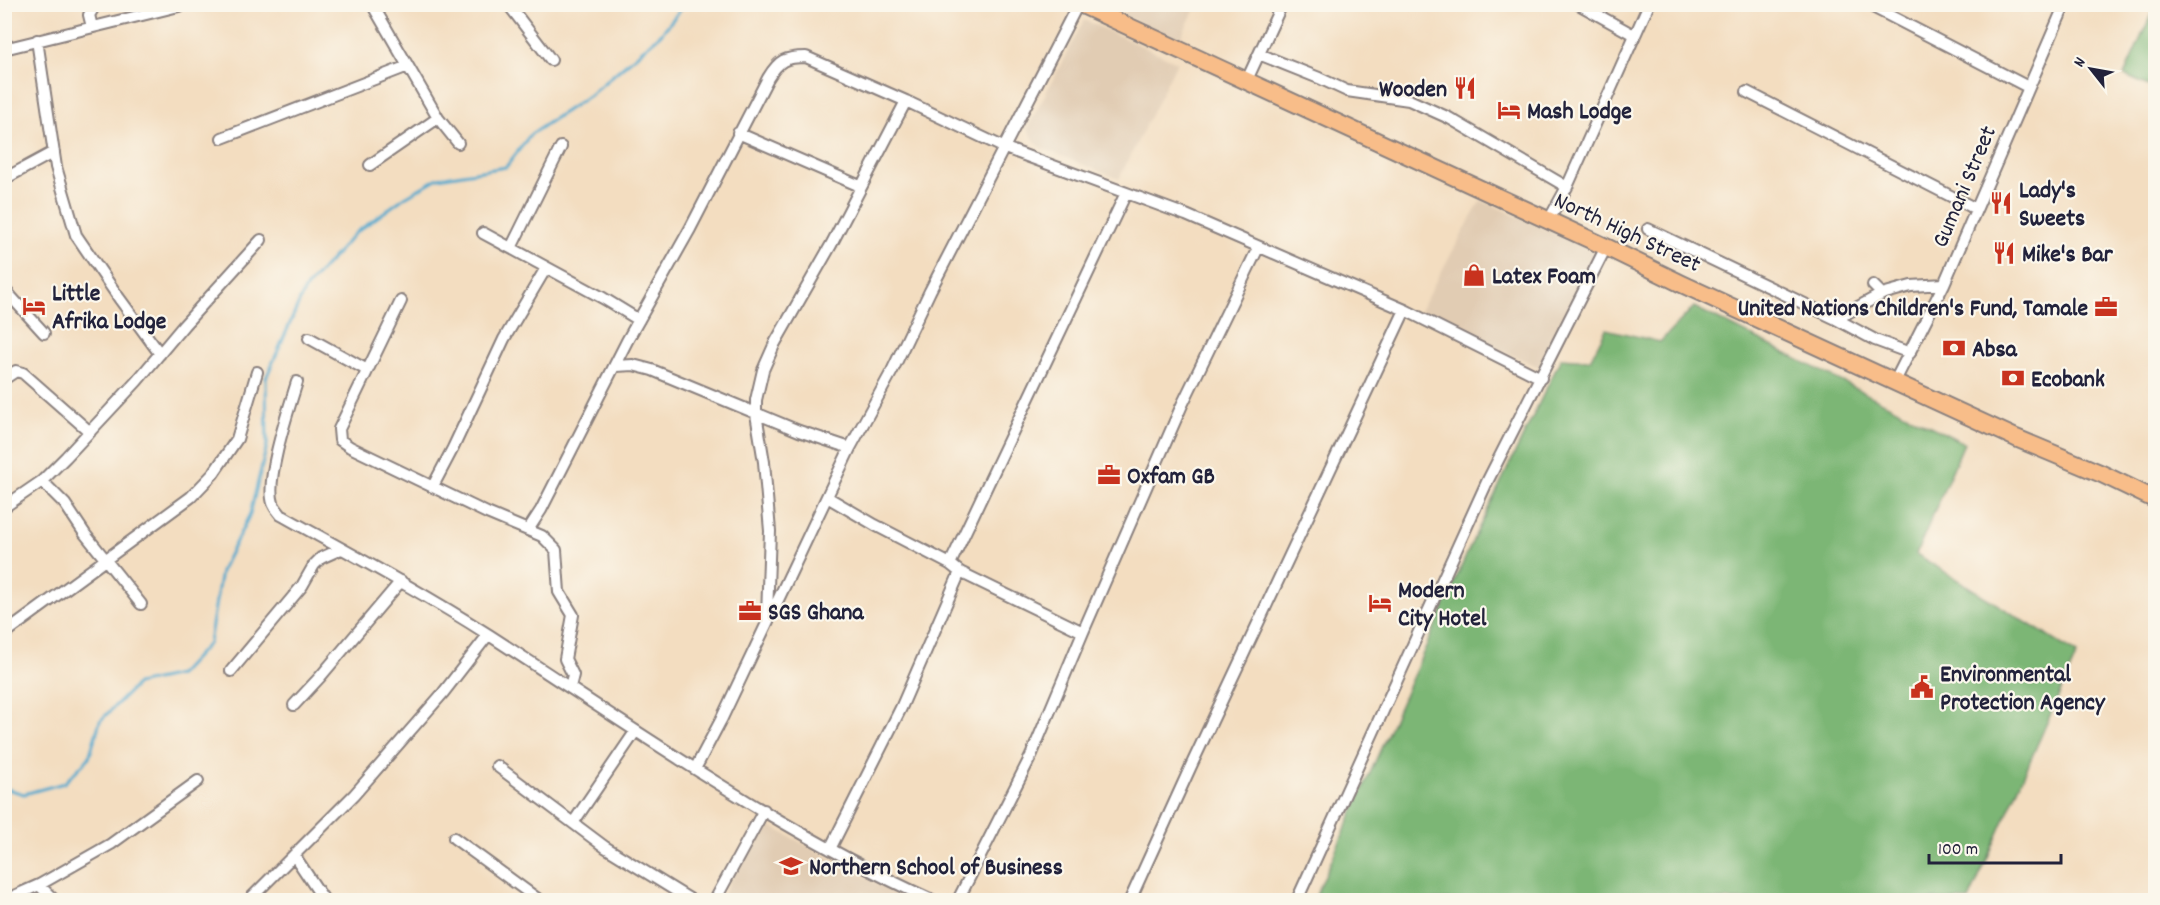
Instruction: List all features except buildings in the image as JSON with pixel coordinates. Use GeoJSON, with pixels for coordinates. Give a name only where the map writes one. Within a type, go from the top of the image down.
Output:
{"type":"FeatureCollection","features":[{"type":"Feature","properties":{"kind":"highway","name":"North High Street"},"geometry":{"type":"LineString","coordinates":[[1079,4],[2016,438],[2102,474],[2156,500]]}},
{"type":"Feature","properties":{"kind":"street"},"geometry":{"type":"LineString","coordinates":[[92,27],[89,15],[96,4]]}},
{"type":"Feature","properties":{"kind":"street"},"geometry":{"type":"LineString","coordinates":[[4,49],[187,4]]}},
{"type":"Feature","properties":{"kind":"street"},"geometry":{"type":"LineString","coordinates":[[372,4],[438,118],[458,143]]}},
{"type":"Feature","properties":{"kind":"street"},"geometry":{"type":"LineString","coordinates":[[508,4],[551,60]]}},
{"type":"Feature","properties":{"kind":"street"},"geometry":{"type":"LineString","coordinates":[[695,769],[721,720],[850,448],[892,371],[930,291],[1079,4]]}},
{"type":"Feature","properties":{"kind":"street"},"geometry":{"type":"LineString","coordinates":[[1246,82],[1282,4]]}},
{"type":"Feature","properties":{"kind":"street"},"geometry":{"type":"LineString","coordinates":[[1578,4],[1634,35]]}},
{"type":"Feature","properties":{"kind":"street"},"geometry":{"type":"LineString","coordinates":[[1549,220],[1567,187],[1649,4]]}},
{"type":"Feature","properties":{"kind":"street"},"geometry":{"type":"LineString","coordinates":[[1867,4],[2028,87]]}},
{"type":"Feature","properties":{"kind":"street","name":"Gumani Street"},"geometry":{"type":"LineString","coordinates":[[1895,381],[1944,284],[2065,4]]}},
{"type":"Feature","properties":{"kind":"street"},"geometry":{"type":"LineString","coordinates":[[37,40],[60,183],[76,235],[160,354]]}},
{"type":"Feature","properties":{"kind":"street"},"geometry":{"type":"LineString","coordinates":[[1259,54],[1347,91],[1409,100],[1439,113],[1567,187]]}},
{"type":"Feature","properties":{"kind":"street"},"geometry":{"type":"LineString","coordinates":[[528,530],[541,510],[738,134],[777,64],[791,57],[806,57],[1005,148],[1186,215],[1405,310],[1541,378]]}},
{"type":"Feature","properties":{"kind":"street"},"geometry":{"type":"LineString","coordinates":[[222,138],[408,66]]}},
{"type":"Feature","properties":{"kind":"street"},"geometry":{"type":"LineString","coordinates":[[1747,92],[1976,209]]}},
{"type":"Feature","properties":{"kind":"street"},"geometry":{"type":"LineString","coordinates":[[767,621],[770,531],[764,462],[756,414],[756,400],[763,370],[775,343],[831,245],[906,102]]}},
{"type":"Feature","properties":{"kind":"street"},"geometry":{"type":"LineString","coordinates":[[370,165],[438,118]]}},
{"type":"Feature","properties":{"kind":"street"},"geometry":{"type":"LineString","coordinates":[[738,134],[860,186]]}},
{"type":"Feature","properties":{"kind":"street"},"geometry":{"type":"LineString","coordinates":[[511,248],[561,147]]}},
{"type":"Feature","properties":{"kind":"street"},"geometry":{"type":"LineString","coordinates":[[4,179],[54,152]]}},
{"type":"Feature","properties":{"kind":"street"},"geometry":{"type":"LineString","coordinates":[[951,564],[1126,192]]}},
{"type":"Feature","properties":{"kind":"street"},"geometry":{"type":"LineString","coordinates":[[1648,229],[1875,340],[1910,353]]}},
{"type":"Feature","properties":{"kind":"street"},"geometry":{"type":"LineString","coordinates":[[483,233],[639,320]]}},
{"type":"Feature","properties":{"kind":"street"},"geometry":{"type":"LineString","coordinates":[[4,507],[42,481],[90,432],[261,240]]}},
{"type":"Feature","properties":{"kind":"street"},"geometry":{"type":"LineString","coordinates":[[1297,900],[1487,482],[1606,247]]}},
{"type":"Feature","properties":{"kind":"street"},"geometry":{"type":"LineString","coordinates":[[958,900],[1031,756],[1182,405],[1258,248]]}},
{"type":"Feature","properties":{"kind":"street"},"geometry":{"type":"LineString","coordinates":[[433,486],[504,339],[546,268]]}},
{"type":"Feature","properties":{"kind":"street"},"geometry":{"type":"LineString","coordinates":[[1836,319],[1882,294],[1911,286],[1944,284]]}},
{"type":"Feature","properties":{"kind":"street"},"geometry":{"type":"LineString","coordinates":[[1873,285],[1882,294]]}},
{"type":"Feature","properties":{"kind":"street"},"geometry":{"type":"LineString","coordinates":[[4,289],[44,333]]}},
{"type":"Feature","properties":{"kind":"street"},"geometry":{"type":"LineString","coordinates":[[401,301],[339,429],[340,440],[350,447],[487,513],[542,536],[556,550],[560,592],[573,615],[565,659],[573,675],[570,687]]}},
{"type":"Feature","properties":{"kind":"street"},"geometry":{"type":"LineString","coordinates":[[1130,900],[1405,310]]}},
{"type":"Feature","properties":{"kind":"street"},"geometry":{"type":"LineString","coordinates":[[309,338],[367,370]]}},
{"type":"Feature","properties":{"kind":"street"},"geometry":{"type":"LineString","coordinates":[[616,366],[633,365],[652,370],[756,414],[850,448]]}},
{"type":"Feature","properties":{"kind":"street"},"geometry":{"type":"LineString","coordinates":[[4,379],[16,371],[23,373],[90,432]]}},
{"type":"Feature","properties":{"kind":"street"},"geometry":{"type":"LineString","coordinates":[[4,634],[191,497],[213,474],[237,439],[257,372]]}},
{"type":"Feature","properties":{"kind":"street"},"geometry":{"type":"LineString","coordinates":[[297,382],[280,439],[272,487],[273,504],[281,515],[400,581],[570,687],[635,732],[764,810],[830,849],[932,900]]}},
{"type":"Feature","properties":{"kind":"street"},"geometry":{"type":"LineString","coordinates":[[42,481],[65,504],[104,559],[141,604]]}},
{"type":"Feature","properties":{"kind":"street"},"geometry":{"type":"LineString","coordinates":[[827,497],[875,525],[951,564],[960,572],[1083,632]]}},
{"type":"Feature","properties":{"kind":"street"},"geometry":{"type":"LineString","coordinates":[[231,671],[302,586],[314,565],[321,558],[341,549]]}},
{"type":"Feature","properties":{"kind":"street"},"geometry":{"type":"LineString","coordinates":[[830,849],[901,708],[960,572]]}},
{"type":"Feature","properties":{"kind":"street"},"geometry":{"type":"LineString","coordinates":[[294,705],[328,668],[400,581]]}},
{"type":"Feature","properties":{"kind":"street"},"geometry":{"type":"LineString","coordinates":[[249,900],[361,786],[443,693],[488,635]]}},
{"type":"Feature","properties":{"kind":"street"},"geometry":{"type":"LineString","coordinates":[[573,823],[635,732]]}},
{"type":"Feature","properties":{"kind":"street"},"geometry":{"type":"LineString","coordinates":[[497,766],[573,823],[650,876],[691,900]]}},
{"type":"Feature","properties":{"kind":"street"},"geometry":{"type":"LineString","coordinates":[[4,900],[39,885],[111,844],[198,781]]}},
{"type":"Feature","properties":{"kind":"street"},"geometry":{"type":"LineString","coordinates":[[715,900],[764,810]]}},
{"type":"Feature","properties":{"kind":"street"},"geometry":{"type":"LineString","coordinates":[[454,838],[538,900]]}},
{"type":"Feature","properties":{"kind":"street"},"geometry":{"type":"LineString","coordinates":[[294,855],[324,900]]}},
{"type":"Feature","properties":{"kind":"street"},"geometry":{"type":"LineString","coordinates":[[39,885],[54,900]]}},
{"type":"Feature","properties":{"kind":"shaded area"},"geometry":{"type":"Polygon","coordinates":[[[1128,5],[1197,5],[1179,41],[1124,15],[1128,5]]]}},
{"type":"Feature","properties":{"kind":"shaded area"},"geometry":{"type":"Polygon","coordinates":[[[1084,20],[1177,62],[1119,179],[1039,147],[1027,129],[1084,20]]]}},
{"type":"Feature","properties":{"kind":"shaded area"},"geometry":{"type":"Polygon","coordinates":[[[1481,200],[1599,254],[1541,368],[1419,312],[1481,200]]]}},
{"type":"Feature","properties":{"kind":"shaded area","name":"Northern School of Business"},"geometry":{"type":"Polygon","coordinates":[[[772,827],[908,900],[720,900],[757,831],[772,827]]]}},
{"type":"Feature","properties":{"kind":"green space"},"geometry":{"type":"Polygon","coordinates":[[[2155,6],[2156,89],[2124,75],[2155,6]]]}},
{"type":"Feature","properties":{"kind":"green space"},"geometry":{"type":"Polygon","coordinates":[[[1694,307],[1964,443],[1916,554],[2077,654],[1969,900],[1314,900],[1473,540],[1561,358],[1590,360],[1606,329],[1660,342],[1694,307]]]}},
{"type":"Feature","properties":{"kind":"waterway"},"geometry":{"type":"LineString","coordinates":[[4,788],[24,794],[64,783],[89,758],[100,721],[137,684],[179,675],[209,643],[221,571],[250,514],[267,445],[266,378],[305,289],[354,234],[405,197],[438,178],[506,167],[531,134],[590,95],[661,34],[685,4]]}},
{"type":"Feature","properties":{"kind":"place","name":"Wooden"},"geometry":{"type":"Point","coordinates":[1465,88]}},
{"type":"Feature","properties":{"kind":"place","name":"Mash Lodge"},"geometry":{"type":"Point","coordinates":[1509,110]}},
{"type":"Feature","properties":{"kind":"place","name":"Lady's Sweets"},"geometry":{"type":"Point","coordinates":[2001,203]}},
{"type":"Feature","properties":{"kind":"place","name":"Mike's Bar"},"geometry":{"type":"Point","coordinates":[2004,253]}},
{"type":"Feature","properties":{"kind":"place","name":"Latex Foam"},"geometry":{"type":"Point","coordinates":[1474,275]}},
{"type":"Feature","properties":{"kind":"place","name":"Little Afrika Lodge"},"geometry":{"type":"Point","coordinates":[34,306]}},
{"type":"Feature","properties":{"kind":"place","name":"United Nations Children's Fund, Tamale"},"geometry":{"type":"Point","coordinates":[2106,307]}},
{"type":"Feature","properties":{"kind":"place","name":"Absa"},"geometry":{"type":"Point","coordinates":[1954,348]}},
{"type":"Feature","properties":{"kind":"place","name":"Ecobank"},"geometry":{"type":"Point","coordinates":[2013,378]}},
{"type":"Feature","properties":{"kind":"place","name":"Oxfam GB"},"geometry":{"type":"Point","coordinates":[1109,475]}},
{"type":"Feature","properties":{"kind":"place","name":"Modern City Hotel"},"geometry":{"type":"Point","coordinates":[1380,603]}},
{"type":"Feature","properties":{"kind":"place","name":"SGS Ghana"},"geometry":{"type":"Point","coordinates":[750,611]}},
{"type":"Feature","properties":{"kind":"place","name":"Environmental Protection Agency"},"geometry":{"type":"Point","coordinates":[1922,687]}},
{"type":"Feature","properties":{"kind":"place","name":"Northern School of Business"},"geometry":{"type":"Point","coordinates":[791,866]}}]}
